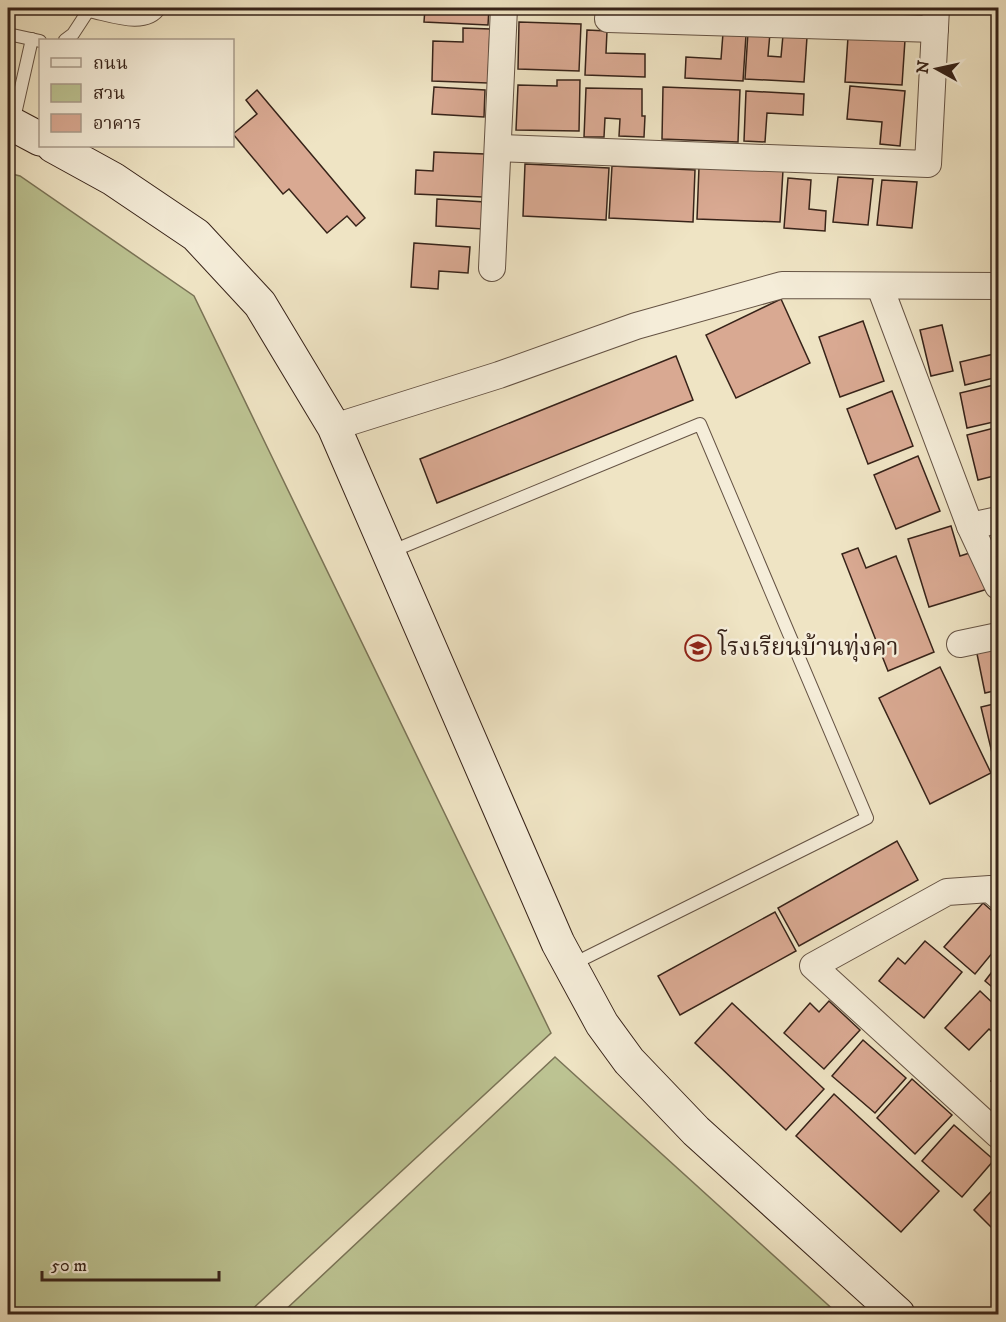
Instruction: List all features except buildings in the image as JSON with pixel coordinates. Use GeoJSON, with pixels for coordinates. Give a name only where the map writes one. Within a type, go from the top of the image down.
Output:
{"type":"FeatureCollection","features":[{"type":"Feature","properties":{"kind":"street"},"geometry":{"type":"LineString","coordinates":[[492,268],[504,8]]}},
{"type":"Feature","properties":{"kind":"street"},"geometry":{"type":"LineString","coordinates":[[498,148],[928,164],[935,18],[608,19],[609,8]]}},
{"type":"Feature","properties":{"kind":"street"},"geometry":{"type":"LineString","coordinates":[[54,147],[113,179],[196,236],[260,304],[334,427],[558,943],[602,1024],[629,1061],[696,1131],[898,1314]]}},
{"type":"Feature","properties":{"kind":"street"},"geometry":{"type":"LineString","coordinates":[[334,427],[498,375],[636,326],[782,285],[999,286]]}},
{"type":"Feature","properties":{"kind":"street"},"geometry":{"type":"LineString","coordinates":[[880,287],[970,526],[998,586]]}},
{"type":"Feature","properties":{"kind":"street"},"geometry":{"type":"LineString","coordinates":[[970,526],[999,520]]}},
{"type":"Feature","properties":{"kind":"street"},"geometry":{"type":"LineString","coordinates":[[960,644],[999,636]]}},
{"type":"Feature","properties":{"kind":"street"},"geometry":{"type":"LineString","coordinates":[[999,896],[990,889],[947,892],[813,966],[999,1135]]}},
{"type":"Feature","properties":{"kind":"lane"},"geometry":{"type":"LineString","coordinates":[[66,39],[73,34],[90,9],[139,20],[151,16],[160,8]]}},
{"type":"Feature","properties":{"kind":"lane"},"geometry":{"type":"LineString","coordinates":[[8,34],[36,40],[20,128]]}},
{"type":"Feature","properties":{"kind":"lane"},"geometry":{"type":"LineString","coordinates":[[388,553],[700,424],[867,818],[570,965]]}},
{"type":"Feature","properties":{"kind":"green space"},"geometry":{"type":"Polygon","coordinates":[[[8,173],[20,176],[194,296],[551,1033],[247,1314],[8,1314],[8,173]]]}},
{"type":"Feature","properties":{"kind":"green space"},"geometry":{"type":"Polygon","coordinates":[[[555,1057],[838,1314],[281,1314],[555,1057]]]}},
{"type":"Feature","properties":{"kind":"place","name":"โรงเรียนบ้านทุ่งคา"},"geometry":{"type":"Point","coordinates":[698,648]}}]}
